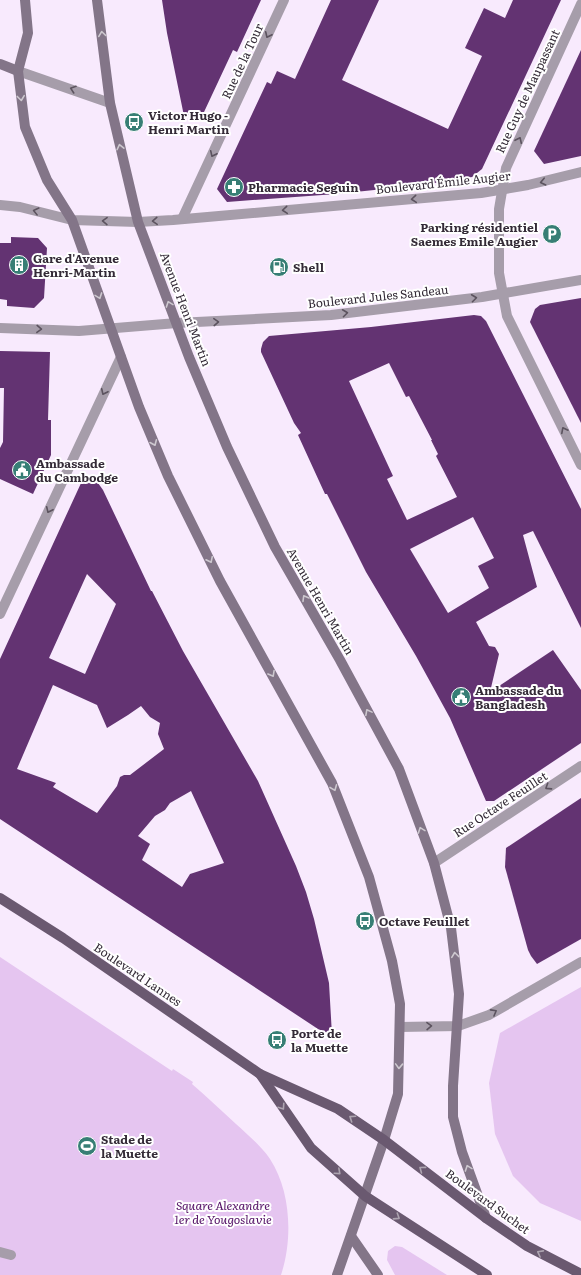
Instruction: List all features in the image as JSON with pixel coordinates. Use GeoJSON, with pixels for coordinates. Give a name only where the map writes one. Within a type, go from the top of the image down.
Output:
{"type":"FeatureCollection","features":[{"type":"Feature","properties":{"kind":"main road"},"geometry":{"type":"LineString","coordinates":[[25,0],[28,33],[18,71],[25,127],[47,180],[72,220],[121,357],[168,476],[220,581],[332,783],[369,877],[392,961],[400,1004],[398,1094],[384,1140],[337,1275]]}},
{"type":"Feature","properties":{"kind":"main road","name":"Avenue Henri Martin"},"geometry":{"type":"LineString","coordinates":[[97,0],[110,102],[138,222],[189,357],[227,447],[275,547],[340,660],[399,769],[434,863],[451,928],[460,994],[453,1086],[454,1116],[462,1152],[486,1218]]}},
{"type":"Feature","properties":{"kind":"main road"},"geometry":{"type":"LineString","coordinates":[[0,64],[18,71]]}},
{"type":"Feature","properties":{"kind":"main road","name":"Boulevard Lannes"},"geometry":{"type":"LineString","coordinates":[[0,898],[63,938],[260,1074],[338,1109],[384,1140]]}},
{"type":"Feature","properties":{"kind":"main road","name":"Boulevard Lannes"},"geometry":{"type":"LineString","coordinates":[[260,1074],[311,1148],[365,1196]]}},
{"type":"Feature","properties":{"kind":"main road","name":"Boulevard Suchet"},"geometry":{"type":"LineString","coordinates":[[384,1140],[486,1218],[527,1246],[576,1273]]}},
{"type":"Feature","properties":{"kind":"main road"},"geometry":{"type":"LineString","coordinates":[[365,1196],[488,1275]]}},
{"type":"Feature","properties":{"kind":"main road"},"geometry":{"type":"LineString","coordinates":[[351,1236],[378,1275]]}},
{"type":"Feature","properties":{"kind":"street","name":"Rue de la Tour"},"geometry":{"type":"LineString","coordinates":[[182,219],[284,0]]}},
{"type":"Feature","properties":{"kind":"street","name":"Rue Guy de Maupassant"},"geometry":{"type":"LineString","coordinates":[[581,4],[506,168],[499,209],[499,273],[506,316],[581,465]]}},
{"type":"Feature","properties":{"kind":"street"},"geometry":{"type":"LineString","coordinates":[[18,71],[110,102]]}},
{"type":"Feature","properties":{"kind":"street","name":"Boulevard Émile Augier"},"geometry":{"type":"LineString","coordinates":[[0,205],[20,207],[72,220],[138,222],[481,193],[528,185],[581,172]]}},
{"type":"Feature","properties":{"kind":"street","name":"Boulevard Jules Sandeau"},"geometry":{"type":"LineString","coordinates":[[0,328],[79,331],[177,323],[331,315],[502,294],[581,280]]}},
{"type":"Feature","properties":{"kind":"street"},"geometry":{"type":"LineString","coordinates":[[0,614],[121,357]]}},
{"type":"Feature","properties":{"kind":"street","name":"Rue Octave Feuillet"},"geometry":{"type":"LineString","coordinates":[[434,863],[581,766]]}},
{"type":"Feature","properties":{"kind":"street"},"geometry":{"type":"LineString","coordinates":[[400,1027],[458,1026],[489,1015],[581,962]]}},
{"type":"Feature","properties":{"kind":"street"},"geometry":{"type":"LineString","coordinates":[[0,1252],[11,1255]]}},
{"type":"Feature","properties":{"kind":"green space","name":"Stade de la Muette"},"geometry":{"type":"Polygon","coordinates":[[[0,957],[172,1071],[173,1069],[193,1082],[192,1084],[262,1149],[270,1159],[277,1172],[286,1200],[288,1216],[287,1246],[281,1275],[0,1275],[0,957]]]}},
{"type":"Feature","properties":{"kind":"green space"},"geometry":{"type":"Polygon","coordinates":[[[581,987],[581,1221],[540,1203],[513,1176],[495,1134],[489,1083],[500,1033],[581,987]]]}},
{"type":"Feature","properties":{"kind":"green space"},"geometry":{"type":"Polygon","coordinates":[[[395,1246],[402,1247],[447,1275],[395,1275],[387,1260],[388,1251],[395,1246]]]}},
{"type":"Feature","properties":{"kind":"building"},"geometry":{"type":"Polygon","coordinates":[[[162,0],[261,0],[237,52],[233,50],[204,112],[184,116],[167,33],[162,0]]]}},
{"type":"Feature","properties":{"kind":"building"},"geometry":{"type":"Polygon","coordinates":[[[331,0],[379,0],[342,80],[448,129],[482,56],[465,48],[484,8],[505,18],[513,0],[561,0],[482,169],[472,177],[422,185],[336,194],[227,202],[217,189],[267,82],[271,84],[277,71],[295,79],[331,0]]]}},
{"type":"Feature","properties":{"kind":"building"},"geometry":{"type":"Polygon","coordinates":[[[581,50],[581,156],[544,164],[534,151],[581,50]]]}},
{"type":"Feature","properties":{"kind":"building","name":"Gare d'Avenue Henri-Martin"},"geometry":{"type":"Polygon","coordinates":[[[11,237],[38,238],[47,248],[44,298],[34,308],[7,306],[7,300],[0,299],[0,243],[11,243],[11,237]]]}},
{"type":"Feature","properties":{"kind":"building"},"geometry":{"type":"Polygon","coordinates":[[[581,298],[581,423],[530,322],[535,309],[540,305],[581,298]]]}},
{"type":"Feature","properties":{"kind":"building"},"geometry":{"type":"Polygon","coordinates":[[[474,315],[481,316],[486,321],[581,509],[581,628],[533,531],[523,535],[537,587],[476,622],[489,646],[495,647],[499,654],[490,692],[553,650],[581,690],[581,743],[494,801],[486,801],[450,718],[416,656],[366,572],[327,494],[325,494],[298,435],[301,433],[294,423],[261,352],[263,342],[269,336],[371,327],[474,315]],[[389,363],[349,381],[393,476],[387,479],[407,520],[457,497],[436,456],[438,454],[432,440],[409,396],[406,397],[389,363]],[[473,517],[410,549],[448,613],[489,588],[478,566],[494,558],[473,517]]]}},
{"type":"Feature","properties":{"kind":"building"},"geometry":{"type":"Polygon","coordinates":[[[0,351],[50,352],[48,420],[51,420],[51,455],[33,494],[0,479],[0,448],[3,442],[4,388],[0,388],[0,351]]]}},
{"type":"Feature","properties":{"kind":"building"},"geometry":{"type":"Polygon","coordinates":[[[93,476],[103,490],[151,591],[183,651],[258,781],[296,866],[314,919],[329,983],[332,1035],[318,1029],[0,819],[0,659],[82,481],[93,476]],[[87,574],[49,658],[85,674],[116,604],[87,574]],[[53,685],[17,769],[56,783],[53,787],[97,813],[117,786],[120,777],[130,775],[164,749],[158,734],[160,723],[150,717],[141,706],[107,728],[97,705],[53,685]],[[191,791],[170,803],[165,810],[155,816],[138,836],[150,844],[142,860],[182,887],[190,874],[224,863],[191,791]]]}},
{"type":"Feature","properties":{"kind":"building"},"geometry":{"type":"Polygon","coordinates":[[[581,798],[581,939],[537,964],[528,950],[505,867],[506,848],[581,798]]]}},
{"type":"Feature","properties":{"kind":"place","name":"Victor Hugo - Henri Martin"},"geometry":{"type":"Point","coordinates":[134,122]}},
{"type":"Feature","properties":{"kind":"place","name":"Pharmacie Seguin"},"geometry":{"type":"Point","coordinates":[234,187]}},
{"type":"Feature","properties":{"kind":"place","name":"Parking résidentiel Saemes Emile Augier"},"geometry":{"type":"Point","coordinates":[552,234]}},
{"type":"Feature","properties":{"kind":"place","name":"Gare d'Avenue Henri-Martin"},"geometry":{"type":"Point","coordinates":[19,265]}},
{"type":"Feature","properties":{"kind":"place","name":"Shell"},"geometry":{"type":"Point","coordinates":[279,267]}},
{"type":"Feature","properties":{"kind":"place","name":"Ambassade du Cambodge"},"geometry":{"type":"Point","coordinates":[22,470]}},
{"type":"Feature","properties":{"kind":"place","name":"Ambassade du Bangladesh"},"geometry":{"type":"Point","coordinates":[461,697]}},
{"type":"Feature","properties":{"kind":"place","name":"Octave Feuillet"},"geometry":{"type":"Point","coordinates":[365,921]}},
{"type":"Feature","properties":{"kind":"place","name":"Porte de la Muette"},"geometry":{"type":"Point","coordinates":[277,1040]}},
{"type":"Feature","properties":{"kind":"place","name":"Stade de la Muette"},"geometry":{"type":"Point","coordinates":[87,1146]}},
{"type":"Feature","properties":{"kind":"park label","name":"Square Alexandre 1er de Yougoslavie"},"geometry":{"type":"Point","coordinates":[223,1212]}}]}
